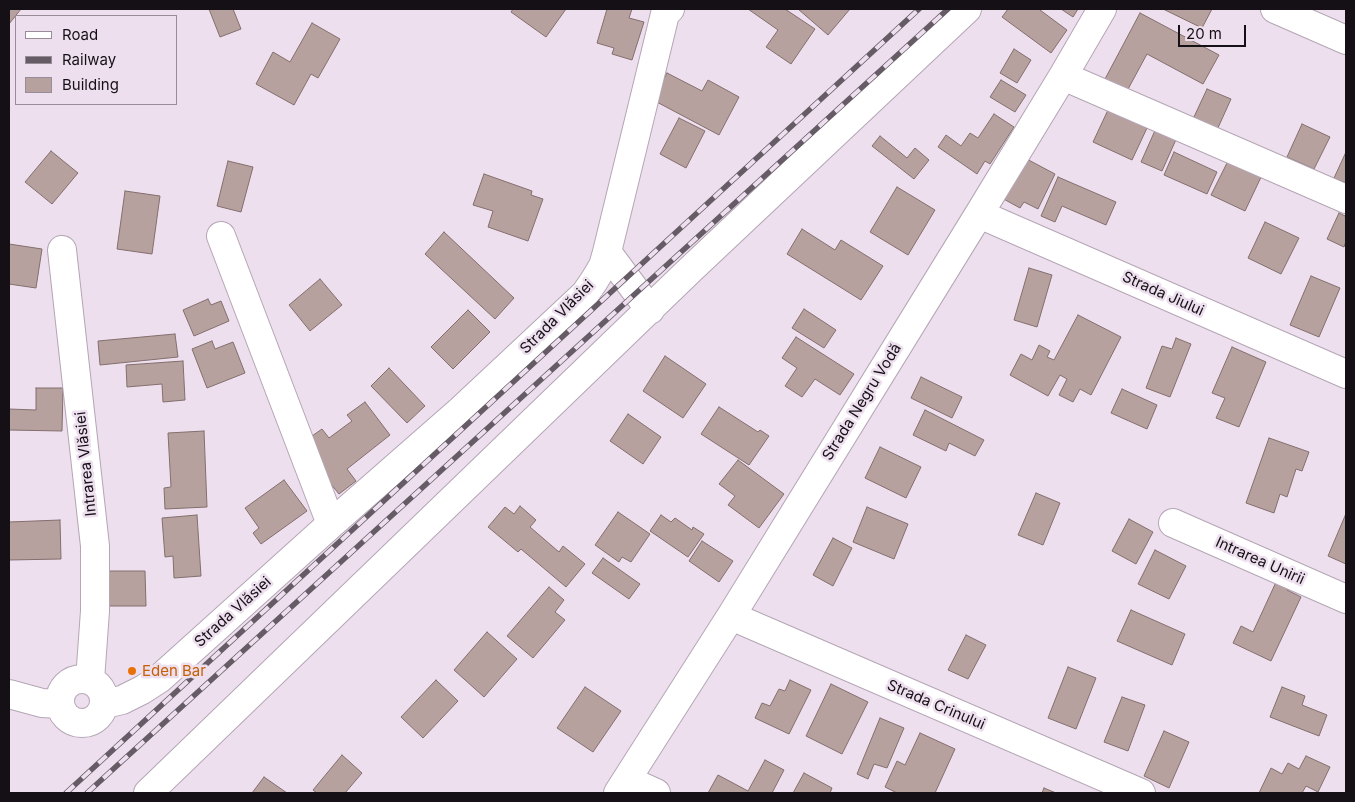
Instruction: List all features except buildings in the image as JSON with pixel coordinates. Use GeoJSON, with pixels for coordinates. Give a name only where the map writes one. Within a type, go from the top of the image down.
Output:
{"type":"FeatureCollection","features":[{"type":"Feature","properties":{"kind":"street"},"geometry":{"type":"LineString","coordinates":[[148,793],[690,270],[966,9]]}},
{"type":"Feature","properties":{"kind":"street","name":"Strada Negru Vodă"},"geometry":{"type":"LineString","coordinates":[[622,787],[731,616],[979,214],[1102,9]]}},
{"type":"Feature","properties":{"kind":"street"},"geometry":{"type":"LineString","coordinates":[[1275,9],[1346,40]]}},
{"type":"Feature","properties":{"kind":"street","name":"Strada Vlăsiei"},"geometry":{"type":"LineString","coordinates":[[105,704],[142,690],[159,679],[330,524],[460,410],[584,294],[594,281],[607,252],[664,10]]}},
{"type":"Feature","properties":{"kind":"street"},"geometry":{"type":"LineString","coordinates":[[1063,76],[1346,199]]}},
{"type":"Feature","properties":{"kind":"street","name":"Strada Jiului"},"geometry":{"type":"LineString","coordinates":[[979,214],[1346,374]]}},
{"type":"Feature","properties":{"kind":"street"},"geometry":{"type":"LineString","coordinates":[[221,236],[330,524]]}},
{"type":"Feature","properties":{"kind":"street","name":"Intrarea Vlăsiei"},"geometry":{"type":"LineString","coordinates":[[62,250],[95,546],[95,611],[90,680]]}},
{"type":"Feature","properties":{"kind":"street"},"geometry":{"type":"LineString","coordinates":[[607,252],[650,310]]}},
{"type":"Feature","properties":{"kind":"street","name":"Intrarea Unirii"},"geometry":{"type":"LineString","coordinates":[[1173,523],[1346,599]]}},
{"type":"Feature","properties":{"kind":"street","name":"Strada Crinului"},"geometry":{"type":"LineString","coordinates":[[731,616],[1141,793]]}},
{"type":"Feature","properties":{"kind":"street"},"geometry":{"type":"LineString","coordinates":[[83,678],[90,680],[97,684],[105,697],[103,711],[98,717],[86,724],[72,721],[62,711],[60,704],[60,696],[63,689],[68,683],[75,680],[83,678]]}},
{"type":"Feature","properties":{"kind":"street"},"geometry":{"type":"LineString","coordinates":[[9,694],[42,703],[60,704]]}},
{"type":"Feature","properties":{"kind":"street"},"geometry":{"type":"LineString","coordinates":[[622,787],[656,793]]}},
{"type":"Feature","properties":{"kind":"railway"},"geometry":{"type":"LineString","coordinates":[[66,793],[919,9]]}},
{"type":"Feature","properties":{"kind":"railway"},"geometry":{"type":"LineString","coordinates":[[87,793],[948,9]]}},
{"type":"Feature","properties":{"kind":"place","name":"Eden Bar"},"geometry":{"type":"Point","coordinates":[132,671]}}]}
